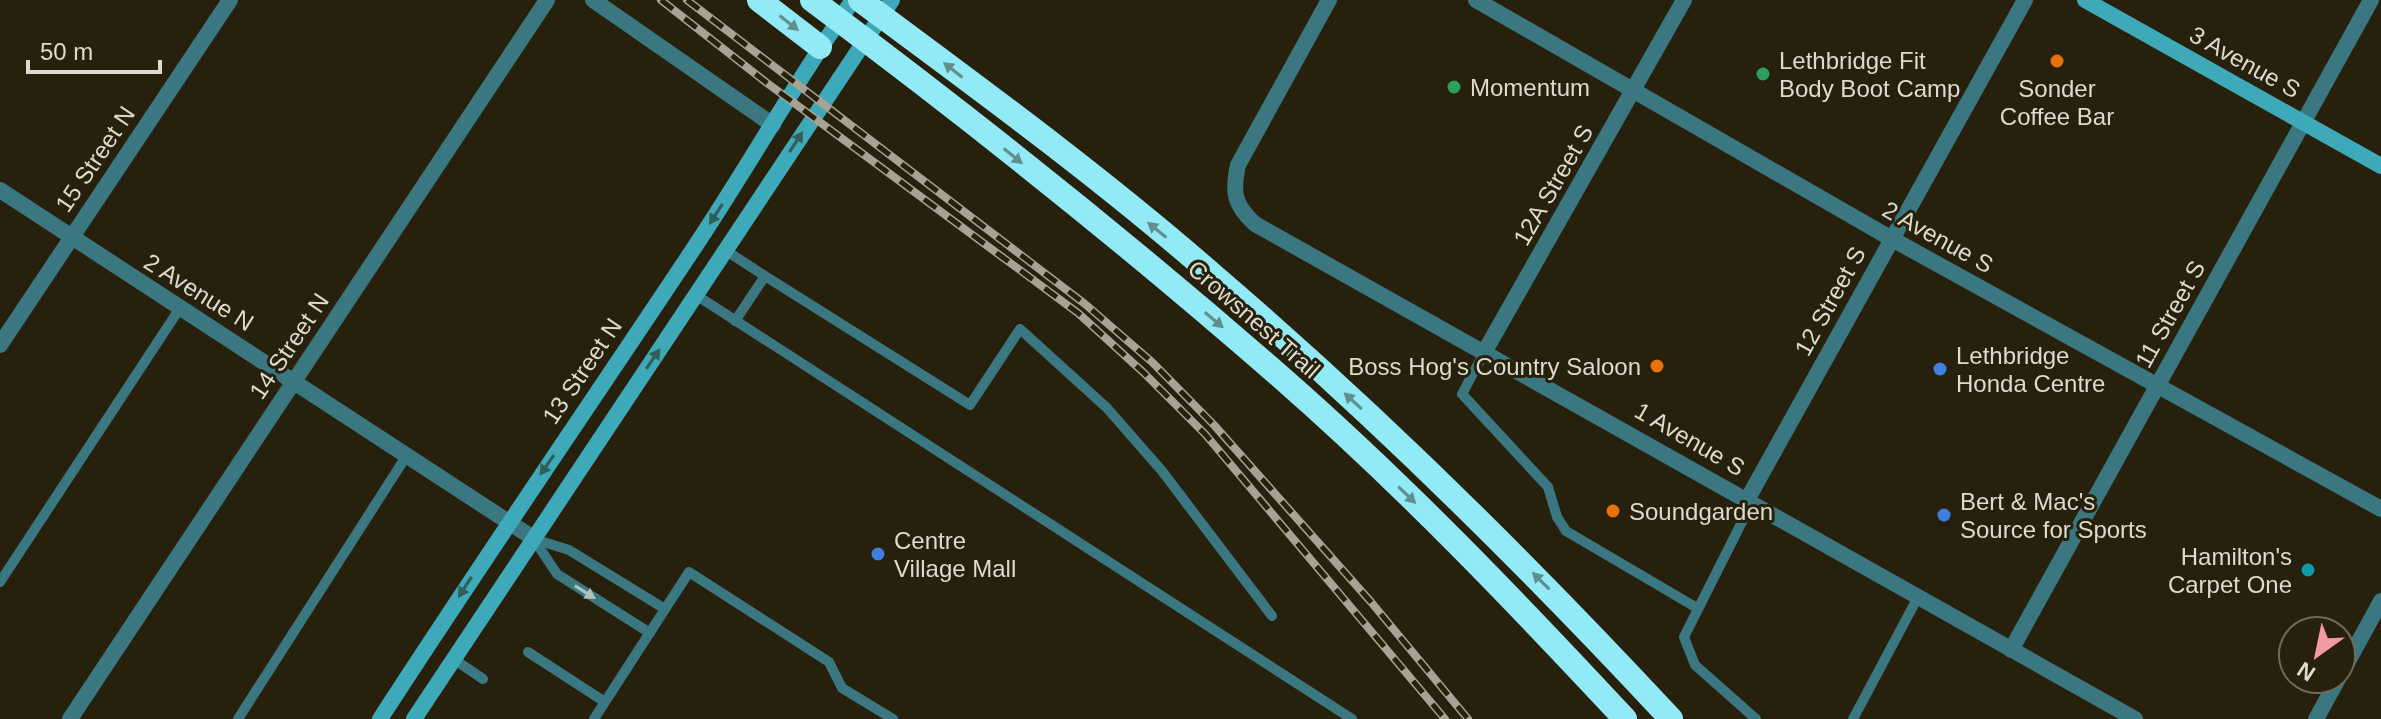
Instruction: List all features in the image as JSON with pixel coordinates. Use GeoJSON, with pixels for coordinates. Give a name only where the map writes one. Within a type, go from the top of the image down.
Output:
{"type":"FeatureCollection","features":[{"type":"Feature","properties":{"kind":"highway"},"geometry":{"type":"LineString","coordinates":[[759,0],[820,47]]}},
{"type":"Feature","properties":{"kind":"highway","name":"Crowsnest Trail"},"geometry":{"type":"LineString","coordinates":[[812,0],[908,72],[1285,380],[1487,572],[1623,719]]}},
{"type":"Feature","properties":{"kind":"highway","name":"Crowsnest Trail"},"geometry":{"type":"LineString","coordinates":[[860,0],[1211,273],[1330,378],[1570,610],[1671,719]]}},
{"type":"Feature","properties":{"kind":"highway"},"geometry":{"type":"LineString","coordinates":[[1570,610],[1686,719]]}},
{"type":"Feature","properties":{"kind":"street","name":"15 Street N"},"geometry":{"type":"LineString","coordinates":[[0,345],[230,0]]}},
{"type":"Feature","properties":{"kind":"street","name":"14 Street N"},"geometry":{"type":"LineString","coordinates":[[70,719],[547,0]]}},
{"type":"Feature","properties":{"kind":"street"},"geometry":{"type":"LineString","coordinates":[[593,0],[773,125]]}},
{"type":"Feature","properties":{"kind":"street","name":"13 Street N"},"geometry":{"type":"LineString","coordinates":[[380,719],[853,0]]}},
{"type":"Feature","properties":{"kind":"street"},"geometry":{"type":"LineString","coordinates":[[414,719],[892,0]]}},
{"type":"Feature","properties":{"kind":"street","name":"1 Avenue S"},"geometry":{"type":"LineString","coordinates":[[1329,0],[1249,140],[1232,191],[1242,212],[1255,224],[2135,719]]}},
{"type":"Feature","properties":{"kind":"street","name":"2 Avenue S"},"geometry":{"type":"LineString","coordinates":[[1476,0],[1892,239],[2381,509]]}},
{"type":"Feature","properties":{"kind":"street","name":"12A Street S"},"geometry":{"type":"LineString","coordinates":[[1485,351],[1636,90],[1684,0]]}},
{"type":"Feature","properties":{"kind":"street","name":"12 Street S"},"geometry":{"type":"LineString","coordinates":[[1749,501],[2025,0]]}},
{"type":"Feature","properties":{"kind":"street","name":"3 Avenue S"},"geometry":{"type":"LineString","coordinates":[[2085,0],[2381,166]]}},
{"type":"Feature","properties":{"kind":"street","name":"11 Street S"},"geometry":{"type":"LineString","coordinates":[[2011,650],[2371,0]]}},
{"type":"Feature","properties":{"kind":"street","name":"2 Avenue N"},"geometry":{"type":"LineString","coordinates":[[0,190],[533,538]]}},
{"type":"Feature","properties":{"kind":"street"},"geometry":{"type":"LineString","coordinates":[[2357,645],[2381,601]]}},
{"type":"Feature","properties":{"kind":"street"},"geometry":{"type":"LineString","coordinates":[[2316,719],[2329,695]]}},
{"type":"Feature","properties":{"kind":"lane"},"geometry":{"type":"LineString","coordinates":[[725,250],[970,405],[1020,329],[1107,408],[1162,471],[1272,616]]}},
{"type":"Feature","properties":{"kind":"lane"},"geometry":{"type":"LineString","coordinates":[[735,321],[765,276]]}},
{"type":"Feature","properties":{"kind":"lane"},"geometry":{"type":"LineString","coordinates":[[696,295],[1352,719]]}},
{"type":"Feature","properties":{"kind":"lane"},"geometry":{"type":"LineString","coordinates":[[0,582],[180,308]]}},
{"type":"Feature","properties":{"kind":"lane"},"geometry":{"type":"LineString","coordinates":[[1485,351],[1462,394],[1548,487],[1557,517],[1566,531],[1697,608]]}},
{"type":"Feature","properties":{"kind":"lane"},"geometry":{"type":"LineString","coordinates":[[238,719],[407,455]]}},
{"type":"Feature","properties":{"kind":"lane"},"geometry":{"type":"LineString","coordinates":[[1749,501],[1684,637],[1689,656],[1756,719]]}},
{"type":"Feature","properties":{"kind":"lane"},"geometry":{"type":"LineString","coordinates":[[533,538],[569,550],[665,609]]}},
{"type":"Feature","properties":{"kind":"lane"},"geometry":{"type":"LineString","coordinates":[[533,538],[557,574],[650,633]]}},
{"type":"Feature","properties":{"kind":"lane"},"geometry":{"type":"LineString","coordinates":[[594,719],[689,572],[829,662],[842,688],[893,719]]}},
{"type":"Feature","properties":{"kind":"lane"},"geometry":{"type":"LineString","coordinates":[[1853,719],[1918,597]]}},
{"type":"Feature","properties":{"kind":"lane"},"geometry":{"type":"LineString","coordinates":[[528,652],[605,702]]}},
{"type":"Feature","properties":{"kind":"lane"},"geometry":{"type":"LineString","coordinates":[[455,660],[483,679]]}},
{"type":"Feature","properties":{"kind":"railway"},"geometry":{"type":"LineString","coordinates":[[661,0],[767,83],[1078,313],[1144,373],[1205,434],[1445,719]]}},
{"type":"Feature","properties":{"kind":"railway"},"geometry":{"type":"LineString","coordinates":[[687,0],[1085,304],[1152,362],[1214,425],[1371,602],[1468,719]]}},
{"type":"Feature","properties":{"kind":"place","name":"Sonder Coffee Bar"},"geometry":{"type":"Point","coordinates":[2057,61]}},
{"type":"Feature","properties":{"kind":"place","name":"Lethbridge Fit Body Boot Camp"},"geometry":{"type":"Point","coordinates":[1763,74]}},
{"type":"Feature","properties":{"kind":"place","name":"Momentum"},"geometry":{"type":"Point","coordinates":[1454,87]}},
{"type":"Feature","properties":{"kind":"place","name":"Boss Hog's Country Saloon"},"geometry":{"type":"Point","coordinates":[1657,366]}},
{"type":"Feature","properties":{"kind":"place","name":"Lethbridge Honda Centre"},"geometry":{"type":"Point","coordinates":[1940,369]}},
{"type":"Feature","properties":{"kind":"place","name":"Soundgarden"},"geometry":{"type":"Point","coordinates":[1613,511]}},
{"type":"Feature","properties":{"kind":"place","name":"Bert & Mac's Source for Sports"},"geometry":{"type":"Point","coordinates":[1944,515]}},
{"type":"Feature","properties":{"kind":"place","name":"Centre Village Mall"},"geometry":{"type":"Point","coordinates":[878,554]}},
{"type":"Feature","properties":{"kind":"place","name":"Hamilton's Carpet One"},"geometry":{"type":"Point","coordinates":[2308,570]}}]}
